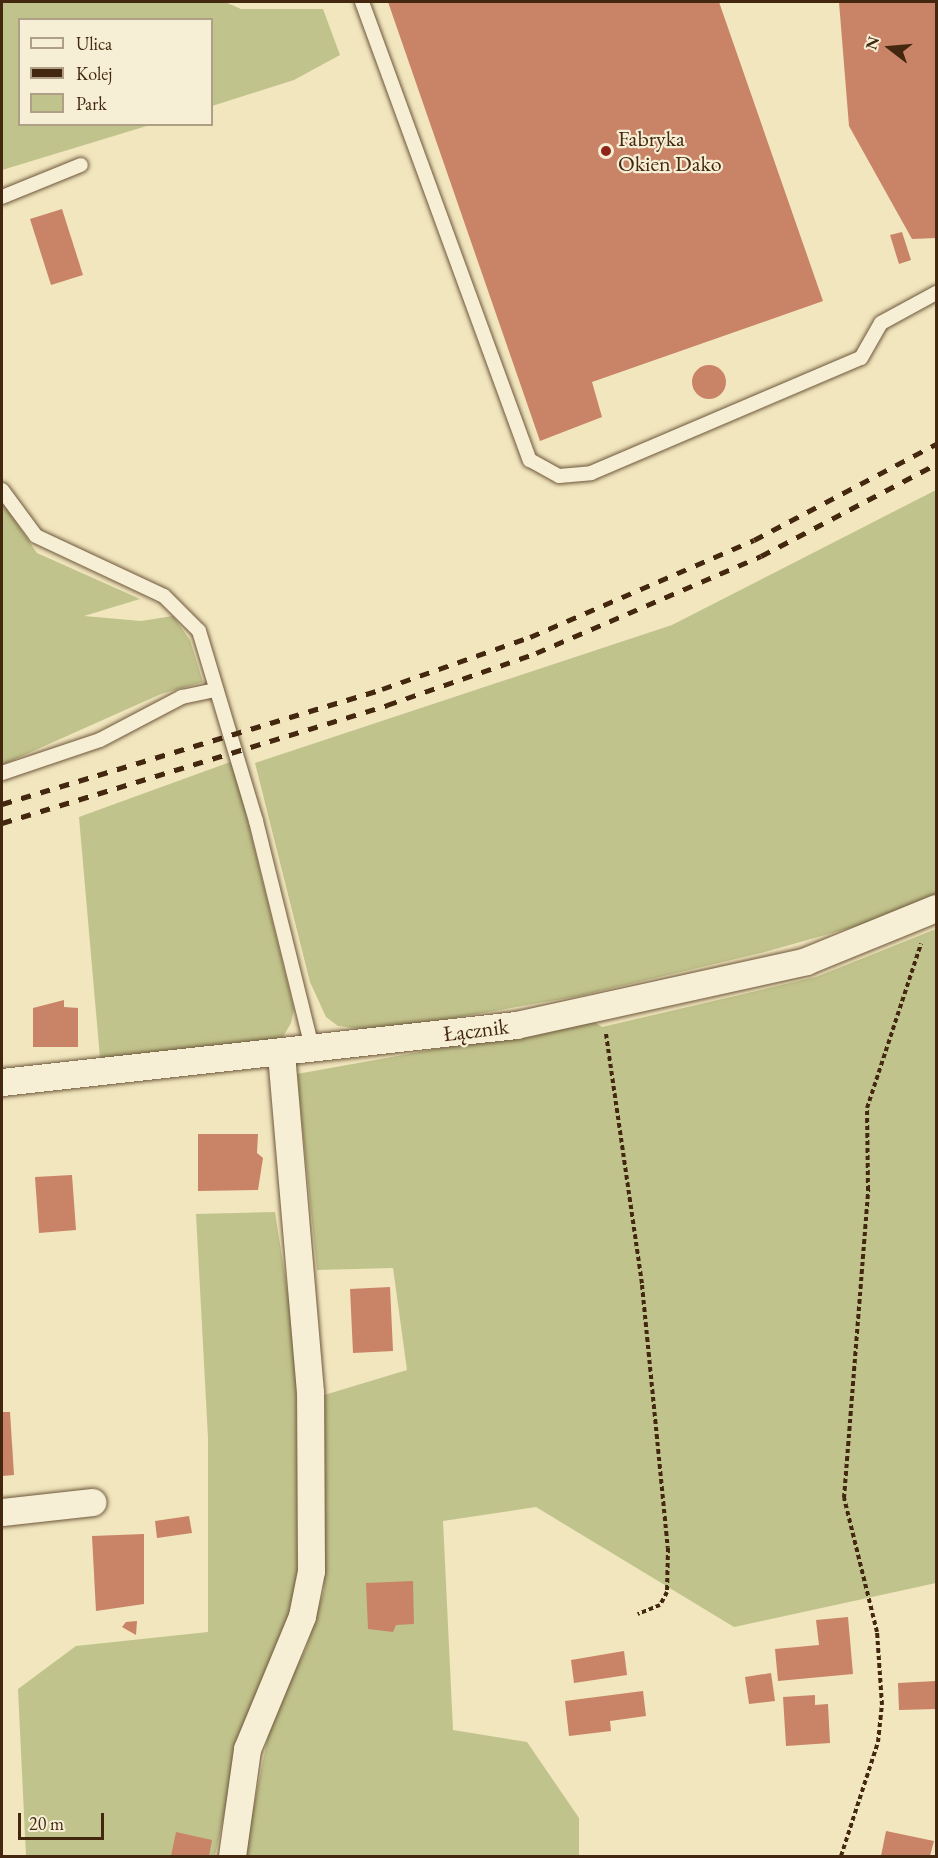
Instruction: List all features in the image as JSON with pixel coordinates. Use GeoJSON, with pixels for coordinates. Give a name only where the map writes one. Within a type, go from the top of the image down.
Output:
{"type":"FeatureCollection","features":[{"type":"Feature","properties":{"kind":"street","name":"Łącznik"},"geometry":{"type":"LineString","coordinates":[[2,1082],[313,1051],[516,1025],[806,961],[928,911]]}},
{"type":"Feature","properties":{"kind":"street"},"geometry":{"type":"LineString","coordinates":[[232,1857],[247,1749],[302,1616],[311,1571],[310,1392],[281,1054]]}},
{"type":"Feature","properties":{"kind":"street"},"geometry":{"type":"LineString","coordinates":[[2,1512],[93,1502]]}},
{"type":"Feature","properties":{"kind":"lane"},"geometry":{"type":"LineString","coordinates":[[362,2],[530,460],[559,476],[591,473],[861,358],[881,323],[936,293]]}},
{"type":"Feature","properties":{"kind":"lane"},"geometry":{"type":"LineString","coordinates":[[2,197],[81,165]]}},
{"type":"Feature","properties":{"kind":"lane"},"geometry":{"type":"LineString","coordinates":[[2,490],[36,536],[164,596],[199,631],[256,821],[313,1051]]}},
{"type":"Feature","properties":{"kind":"lane"},"geometry":{"type":"LineString","coordinates":[[2,773],[99,740],[182,697],[216,690]]}},
{"type":"Feature","properties":{"kind":"path"},"geometry":{"type":"LineString","coordinates":[[842,1857],[878,1742],[882,1705],[877,1632],[844,1498],[868,1190],[867,1108],[921,942],[928,911]]}},
{"type":"Feature","properties":{"kind":"path"},"geometry":{"type":"LineString","coordinates":[[602,1006],[642,1285],[668,1548],[667,1592],[660,1605],[638,1614]]}},
{"type":"Feature","properties":{"kind":"green space"},"geometry":{"type":"Polygon","coordinates":[[[2,2],[225,2],[241,9],[323,9],[340,55],[294,80],[213,106],[213,18],[18,18],[18,126],[147,126],[2,170],[2,2]]]}},
{"type":"Feature","properties":{"kind":"green space"},"geometry":{"type":"Polygon","coordinates":[[[936,490],[936,897],[882,919],[761,953],[579,996],[380,1031],[338,1026],[326,1017],[310,982],[255,763],[672,625],[936,490]]]}},
{"type":"Feature","properties":{"kind":"green space"},"geometry":{"type":"Polygon","coordinates":[[[2,502],[37,553],[140,599],[84,616],[141,621],[173,616],[190,640],[203,682],[161,694],[2,765],[2,502]]]}},
{"type":"Feature","properties":{"kind":"green space"},"geometry":{"type":"Polygon","coordinates":[[[233,761],[294,1009],[291,1023],[280,1042],[100,1058],[79,817],[233,761]]]}},
{"type":"Feature","properties":{"kind":"green space"},"geometry":{"type":"Polygon","coordinates":[[[936,929],[936,1583],[734,1627],[536,1507],[443,1521],[453,1730],[527,1742],[579,1818],[579,1856],[244,1856],[273,1711],[306,1649],[324,1590],[321,1396],[407,1370],[393,1268],[317,1270],[297,1074],[593,1021],[602,1027],[816,977],[936,929]]]}},
{"type":"Feature","properties":{"kind":"green space"},"geometry":{"type":"Polygon","coordinates":[[[275,1212],[296,1346],[298,1582],[282,1641],[245,1720],[215,1856],[26,1856],[18,1689],[76,1646],[208,1632],[208,1438],[196,1214],[275,1212]]]}},
{"type":"Feature","properties":{"kind":"building","name":"Fabryka Okien Dako"},"geometry":{"type":"Polygon","coordinates":[[[388,2],[719,2],[823,301],[592,382],[602,417],[540,441],[388,2]]]}},
{"type":"Feature","properties":{"kind":"building"},"geometry":{"type":"Polygon","coordinates":[[[839,2],[936,2],[936,238],[912,239],[849,126],[839,2]]]}},
{"type":"Feature","properties":{"kind":"building"},"geometry":{"type":"Polygon","coordinates":[[[62,209],[83,275],[51,285],[30,219],[62,209]]]}},
{"type":"Feature","properties":{"kind":"building"},"geometry":{"type":"Polygon","coordinates":[[[902,232],[911,260],[899,264],[890,235],[902,232]]]}},
{"type":"Feature","properties":{"kind":"building"},"geometry":{"type":"Polygon","coordinates":[[[709,365],[721,370],[726,382],[721,394],[709,399],[697,394],[692,382],[697,370],[709,365]]]}},
{"type":"Feature","properties":{"kind":"building"},"geometry":{"type":"Polygon","coordinates":[[[64,1000],[64,1007],[78,1008],[78,1047],[33,1047],[33,1008],[64,1000]]]}},
{"type":"Feature","properties":{"kind":"building"},"geometry":{"type":"Polygon","coordinates":[[[198,1134],[258,1134],[257,1153],[263,1158],[258,1190],[198,1191],[198,1134]]]}},
{"type":"Feature","properties":{"kind":"building"},"geometry":{"type":"Polygon","coordinates":[[[72,1175],[76,1230],[39,1233],[35,1177],[72,1175]]]}},
{"type":"Feature","properties":{"kind":"building"},"geometry":{"type":"Polygon","coordinates":[[[390,1287],[393,1351],[353,1353],[350,1289],[390,1287]]]}},
{"type":"Feature","properties":{"kind":"building"},"geometry":{"type":"Polygon","coordinates":[[[2,1412],[10,1412],[14,1475],[2,1476],[2,1412]]]}},
{"type":"Feature","properties":{"kind":"building"},"geometry":{"type":"Polygon","coordinates":[[[189,1516],[192,1533],[157,1538],[155,1521],[189,1516]]]}},
{"type":"Feature","properties":{"kind":"building"},"geometry":{"type":"Polygon","coordinates":[[[144,1534],[144,1604],[96,1611],[92,1536],[144,1534]]]}},
{"type":"Feature","properties":{"kind":"building"},"geometry":{"type":"Polygon","coordinates":[[[413,1581],[414,1624],[396,1625],[393,1632],[368,1629],[366,1583],[413,1581]]]}},
{"type":"Feature","properties":{"kind":"building"},"geometry":{"type":"Polygon","coordinates":[[[848,1617],[853,1674],[778,1681],[775,1649],[819,1645],[816,1620],[848,1617]]]}},
{"type":"Feature","properties":{"kind":"building"},"geometry":{"type":"Polygon","coordinates":[[[137,1621],[136,1635],[122,1627],[126,1622],[137,1621]]]}},
{"type":"Feature","properties":{"kind":"building"},"geometry":{"type":"Polygon","coordinates":[[[624,1651],[627,1675],[574,1683],[571,1660],[624,1651]]]}},
{"type":"Feature","properties":{"kind":"building"},"geometry":{"type":"Polygon","coordinates":[[[771,1673],[775,1701],[749,1704],[745,1677],[771,1673]]]}},
{"type":"Feature","properties":{"kind":"building"},"geometry":{"type":"Polygon","coordinates":[[[936,1681],[936,1709],[899,1710],[898,1683],[936,1681]]]}},
{"type":"Feature","properties":{"kind":"building"},"geometry":{"type":"Polygon","coordinates":[[[643,1691],[646,1716],[610,1721],[611,1731],[569,1736],[565,1701],[643,1691]]]}},
{"type":"Feature","properties":{"kind":"building"},"geometry":{"type":"Polygon","coordinates":[[[815,1695],[815,1705],[828,1704],[830,1743],[786,1746],[783,1697],[815,1695]]]}},
{"type":"Feature","properties":{"kind":"building"},"geometry":{"type":"Polygon","coordinates":[[[886,1831],[934,1841],[930,1856],[881,1856],[886,1831]]]}},
{"type":"Feature","properties":{"kind":"building"},"geometry":{"type":"Polygon","coordinates":[[[176,1832],[212,1840],[209,1856],[171,1856],[176,1832]]]}},
{"type":"Feature","properties":{"kind":"railway"},"geometry":{"type":"LineString","coordinates":[[2,804],[382,689],[530,637],[754,540],[936,444]]}},
{"type":"Feature","properties":{"kind":"railway"},"geometry":{"type":"LineString","coordinates":[[2,823],[387,705],[536,653],[761,556],[936,464]]}},
{"type":"Feature","properties":{"kind":"place","name":"Fabryka Okien Dako"},"geometry":{"type":"Point","coordinates":[606,151]}}]}
